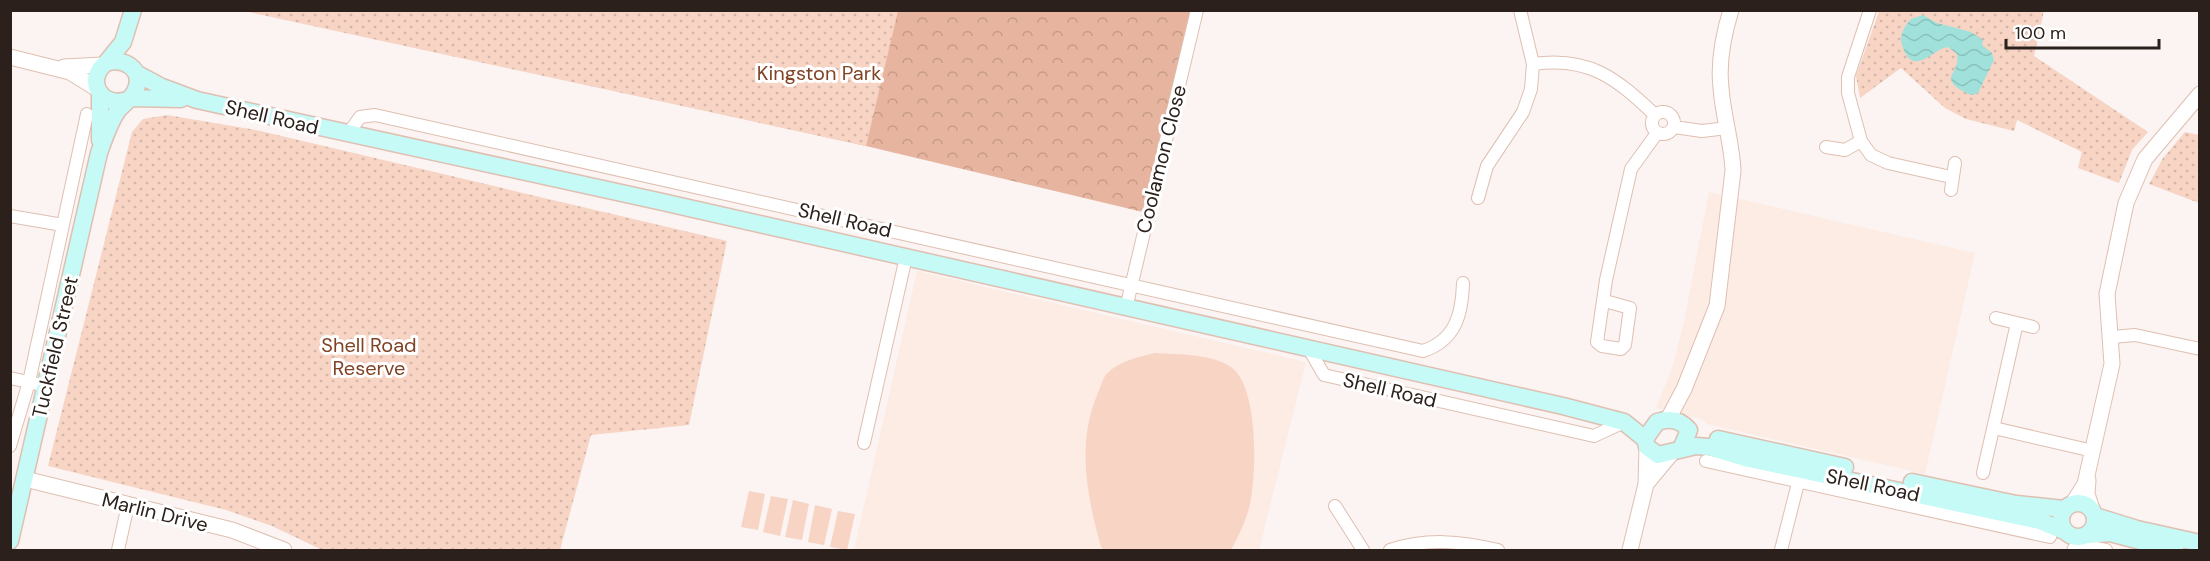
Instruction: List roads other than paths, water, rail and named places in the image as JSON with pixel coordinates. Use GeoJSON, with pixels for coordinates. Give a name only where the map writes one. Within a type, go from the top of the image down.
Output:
{"type":"FeatureCollection","features":[{"type":"Feature","properties":{"kind":"main road"},"geometry":{"type":"LineString","coordinates":[[129,29],[96,75],[98,91],[113,102],[129,99],[137,87],[129,29],[133,10]]}},
{"type":"Feature","properties":{"kind":"main road"},"geometry":{"type":"LineString","coordinates":[[105,64],[120,60],[134,70]]}},
{"type":"Feature","properties":{"kind":"main road","name":"Shell Road"},"geometry":{"type":"LineString","coordinates":[[134,70],[162,87],[197,100],[1563,406],[1624,422],[1658,455],[1709,447],[1749,459],[1909,487],[2016,504],[2069,506]]}},
{"type":"Feature","properties":{"kind":"main road","name":"Tuckfield Street"},"geometry":{"type":"LineString","coordinates":[[98,91],[99,153]]}},
{"type":"Feature","properties":{"kind":"main road","name":"Shell Road"},"geometry":{"type":"LineString","coordinates":[[129,99],[197,100]]}},
{"type":"Feature","properties":{"kind":"main road","name":"Tuckfield Street"},"geometry":{"type":"LineString","coordinates":[[10,541],[99,153],[113,118],[129,99]]}},
{"type":"Feature","properties":{"kind":"main road","name":"Shell Road"},"geometry":{"type":"LineString","coordinates":[[1563,406],[1617,411],[1662,420],[1707,437],[2040,521],[2074,540],[2110,533],[2175,550]]}},
{"type":"Feature","properties":{"kind":"main road"},"geometry":{"type":"LineString","coordinates":[[1646,443],[1662,420]]}},
{"type":"Feature","properties":{"kind":"main road"},"geometry":{"type":"LineString","coordinates":[[1676,451],[1687,428]]}},
{"type":"Feature","properties":{"kind":"main road"},"geometry":{"type":"LineString","coordinates":[[2093,512],[2095,526],[2074,540],[2061,519],[2069,506],[2084,504],[2093,512],[2137,529],[2199,543]]}},
{"type":"Feature","properties":{"kind":"street","name":"Coolamon Close"},"geometry":{"type":"LineString","coordinates":[[1126,308],[1197,10]]}},
{"type":"Feature","properties":{"kind":"street"},"geometry":{"type":"LineString","coordinates":[[1478,198],[1487,166],[1528,101],[1533,64],[1520,10]]}},
{"type":"Feature","properties":{"kind":"street"},"geometry":{"type":"LineString","coordinates":[[1662,420],[1684,389],[1717,306],[1733,171],[1721,89],[1720,64],[1723,34],[1731,10]]}},
{"type":"Feature","properties":{"kind":"street"},"geometry":{"type":"LineString","coordinates":[[1870,10],[1848,77],[1848,93],[1861,141],[1871,155],[1887,163],[1951,177]]}},
{"type":"Feature","properties":{"kind":"street"},"geometry":{"type":"LineString","coordinates":[[10,57],[55,66],[82,78],[98,91]]}},
{"type":"Feature","properties":{"kind":"street"},"geometry":{"type":"LineString","coordinates":[[55,66],[105,64]]}},
{"type":"Feature","properties":{"kind":"street"},"geometry":{"type":"LineString","coordinates":[[1533,64],[1589,66],[1627,88],[1654,115]]}},
{"type":"Feature","properties":{"kind":"street"},"geometry":{"type":"LineString","coordinates":[[2069,506],[2085,484],[2089,471],[2112,364],[2112,337],[2107,294],[2132,187],[2155,144],[2199,94]]}},
{"type":"Feature","properties":{"kind":"street"},"geometry":{"type":"LineString","coordinates":[[1668,112],[1674,118],[1674,127],[1668,134],[1658,133],[1652,126],[1654,115],[1668,112]]}},
{"type":"Feature","properties":{"kind":"street","name":"Tuckfield Street"},"geometry":{"type":"LineString","coordinates":[[10,446],[29,382],[87,114]]}},
{"type":"Feature","properties":{"kind":"street","name":"Shell Road"},"geometry":{"type":"LineString","coordinates":[[348,134],[360,117],[375,115],[1130,285],[1330,332],[1317,350],[1324,375],[1594,436],[1624,422]]}},
{"type":"Feature","properties":{"kind":"street"},"geometry":{"type":"LineString","coordinates":[[1674,127],[1702,131],[1727,128]]}},
{"type":"Feature","properties":{"kind":"street"},"geometry":{"type":"LineString","coordinates":[[1605,301],[1606,280],[1631,169],[1658,133]]}},
{"type":"Feature","properties":{"kind":"street"},"geometry":{"type":"LineString","coordinates":[[1826,147],[1845,150],[1861,141]]}},
{"type":"Feature","properties":{"kind":"street"},"geometry":{"type":"LineString","coordinates":[[1951,190],[1951,177],[1955,163]]}},
{"type":"Feature","properties":{"kind":"street"},"geometry":{"type":"LineString","coordinates":[[10,216],[63,225]]}},
{"type":"Feature","properties":{"kind":"street"},"geometry":{"type":"LineString","coordinates":[[864,443],[906,257]]}},
{"type":"Feature","properties":{"kind":"street"},"geometry":{"type":"LineString","coordinates":[[1330,332],[1423,351],[1436,346],[1455,327],[1462,308],[1463,283]]}},
{"type":"Feature","properties":{"kind":"street"},"geometry":{"type":"LineString","coordinates":[[1996,318],[2033,327]]}},
{"type":"Feature","properties":{"kind":"street"},"geometry":{"type":"LineString","coordinates":[[1983,473],[2017,323]]}},
{"type":"Feature","properties":{"kind":"street"},"geometry":{"type":"LineString","coordinates":[[2112,337],[2134,335],[2199,349]]}},
{"type":"Feature","properties":{"kind":"street"},"geometry":{"type":"LineString","coordinates":[[10,378],[47,386]]}},
{"type":"Feature","properties":{"kind":"street"},"geometry":{"type":"LineString","coordinates":[[1684,389],[1687,428]]}},
{"type":"Feature","properties":{"kind":"street"},"geometry":{"type":"LineString","coordinates":[[1994,428],[2093,451]]}},
{"type":"Feature","properties":{"kind":"street"},"geometry":{"type":"LineString","coordinates":[[1630,550],[1646,484],[1646,443]]}},
{"type":"Feature","properties":{"kind":"street"},"geometry":{"type":"LineString","coordinates":[[1646,484],[1676,451]]}},
{"type":"Feature","properties":{"kind":"street","name":"Shell Road"},"geometry":{"type":"LineString","coordinates":[[1706,461],[1798,483],[2074,540],[2106,550]]}},
{"type":"Feature","properties":{"kind":"street"},"geometry":{"type":"LineString","coordinates":[[2089,471],[2087,494],[2093,512]]}},
{"type":"Feature","properties":{"kind":"street","name":"Marlin Drive"},"geometry":{"type":"LineString","coordinates":[[25,479],[232,530],[284,550]]}},
{"type":"Feature","properties":{"kind":"street"},"geometry":{"type":"LineString","coordinates":[[1781,550],[1798,483]]}},
{"type":"Feature","properties":{"kind":"street"},"geometry":{"type":"LineString","coordinates":[[117,550],[128,505]]}},
{"type":"Feature","properties":{"kind":"street"},"geometry":{"type":"LineString","coordinates":[[1335,506],[1363,550]]}},
{"type":"Feature","properties":{"kind":"street"},"geometry":{"type":"LineString","coordinates":[[1390,550],[1423,542],[1440,541],[1461,542],[1498,550]]}},
{"type":"Feature","properties":{"kind":"water"},"geometry":{"type":"Polygon","coordinates":[[[1923,15],[1937,23],[1971,32],[1983,40],[1982,45],[1992,53],[1994,60],[1978,93],[1971,95],[1951,80],[1956,67],[1957,54],[1948,47],[1924,60],[1912,60],[1907,55],[1901,41],[1903,31],[1911,19],[1923,15]]]}},
{"type":"Feature","properties":{"kind":"park label","name":"Kingston Park"},"geometry":{"type":"Point","coordinates":[819,73]}},
{"type":"Feature","properties":{"kind":"park label","name":"Shell Road Reserve"},"geometry":{"type":"Point","coordinates":[369,356]}}]}
